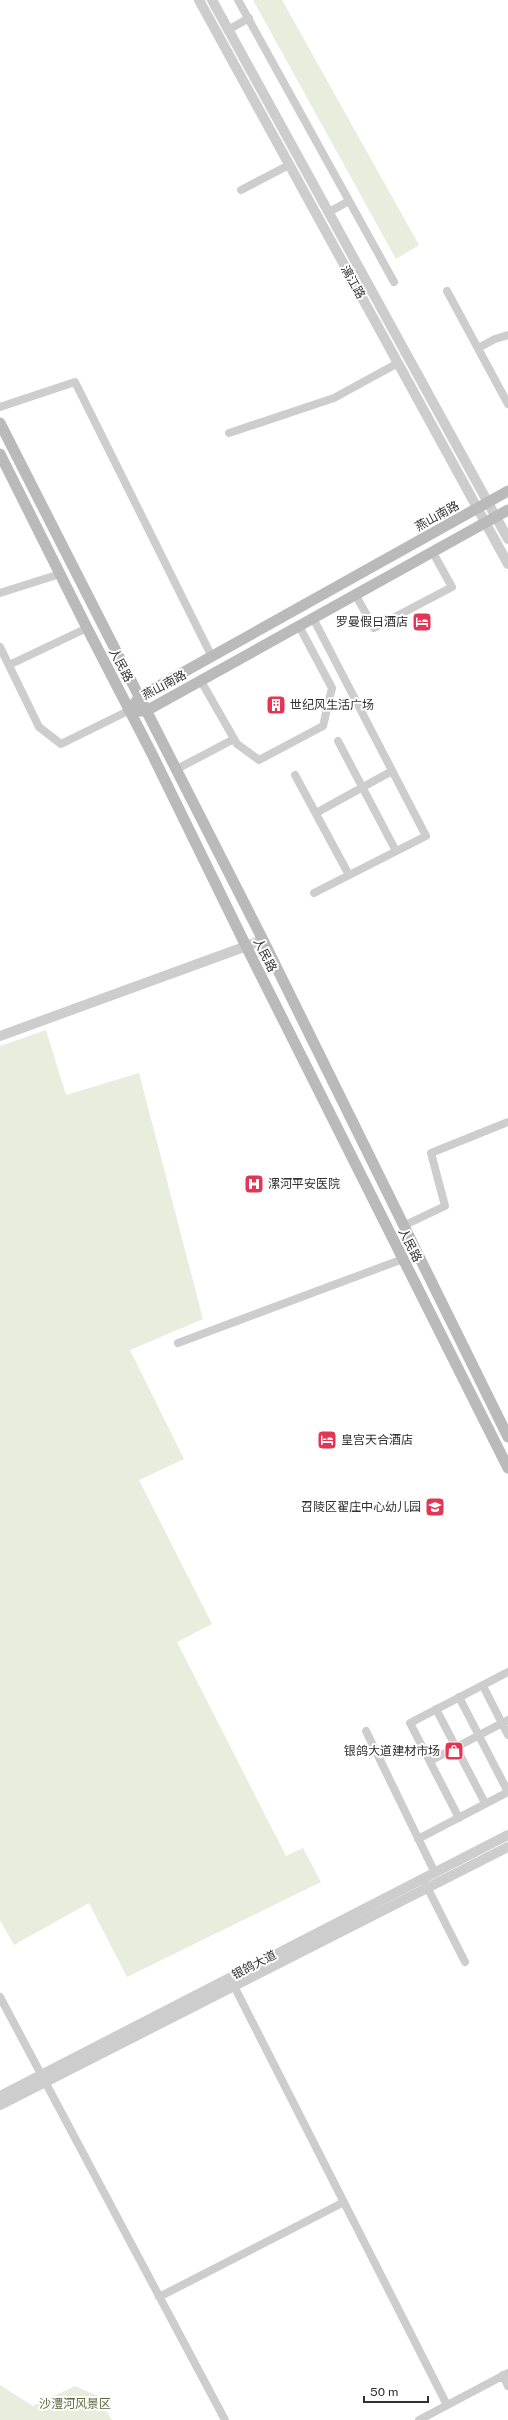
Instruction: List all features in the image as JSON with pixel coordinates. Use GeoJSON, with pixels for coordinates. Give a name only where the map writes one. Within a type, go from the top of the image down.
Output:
{"type":"FeatureCollection","features":[{"type":"Feature","properties":{"kind":"main road","name":"人民路"},"geometry":{"type":"LineString","coordinates":[[0,423],[175,770],[263,940],[508,1437]]}},
{"type":"Feature","properties":{"kind":"main road","name":"人民路"},"geometry":{"type":"LineString","coordinates":[[0,454],[87,628],[130,710],[246,946],[508,1468]]}},
{"type":"Feature","properties":{"kind":"main road","name":"燕山南路"},"geometry":{"type":"LineString","coordinates":[[130,710],[139,697],[211,655],[508,491]]}},
{"type":"Feature","properties":{"kind":"main road","name":"燕山南路"},"geometry":{"type":"LineString","coordinates":[[130,710],[146,711],[508,510]]}},
{"type":"Feature","properties":{"kind":"main road"},"geometry":{"type":"LineString","coordinates":[[339,584],[351,597]]}},
{"type":"Feature","properties":{"kind":"street","name":"漓江路"},"geometry":{"type":"LineString","coordinates":[[199,0],[508,564]]}},
{"type":"Feature","properties":{"kind":"street","name":"漓江路"},"geometry":{"type":"LineString","coordinates":[[212,0],[508,539]]}},
{"type":"Feature","properties":{"kind":"street"},"geometry":{"type":"LineString","coordinates":[[238,0],[394,282]]}},
{"type":"Feature","properties":{"kind":"street"},"geometry":{"type":"LineString","coordinates":[[228,30],[248,18]]}},
{"type":"Feature","properties":{"kind":"street"},"geometry":{"type":"LineString","coordinates":[[241,190],[289,165]]}},
{"type":"Feature","properties":{"kind":"street"},"geometry":{"type":"LineString","coordinates":[[329,212],[349,201]]}},
{"type":"Feature","properties":{"kind":"street"},"geometry":{"type":"LineString","coordinates":[[446,291],[508,404]]}},
{"type":"Feature","properties":{"kind":"street"},"geometry":{"type":"LineString","coordinates":[[478,348],[494,339],[508,335]]}},
{"type":"Feature","properties":{"kind":"street"},"geometry":{"type":"LineString","coordinates":[[229,433],[334,398],[398,363]]}},
{"type":"Feature","properties":{"kind":"street"},"geometry":{"type":"LineString","coordinates":[[0,406],[75,382],[211,655]]}},
{"type":"Feature","properties":{"kind":"street"},"geometry":{"type":"LineString","coordinates":[[351,597],[374,628],[452,587],[432,551]]}},
{"type":"Feature","properties":{"kind":"street"},"geometry":{"type":"LineString","coordinates":[[0,593],[60,574]]}},
{"type":"Feature","properties":{"kind":"street"},"geometry":{"type":"LineString","coordinates":[[313,618],[426,836],[314,892]]}},
{"type":"Feature","properties":{"kind":"street"},"geometry":{"type":"LineString","coordinates":[[201,681],[237,744],[259,760],[323,726],[332,688],[299,626]]}},
{"type":"Feature","properties":{"kind":"street"},"geometry":{"type":"LineString","coordinates":[[9,665],[87,628]]}},
{"type":"Feature","properties":{"kind":"street"},"geometry":{"type":"LineString","coordinates":[[0,647],[40,727],[61,744],[130,710]]}},
{"type":"Feature","properties":{"kind":"street"},"geometry":{"type":"LineString","coordinates":[[175,770],[234,739]]}},
{"type":"Feature","properties":{"kind":"street"},"geometry":{"type":"LineString","coordinates":[[338,742],[396,851]]}},
{"type":"Feature","properties":{"kind":"street"},"geometry":{"type":"LineString","coordinates":[[316,813],[392,771]]}},
{"type":"Feature","properties":{"kind":"street"},"geometry":{"type":"LineString","coordinates":[[295,775],[349,875]]}},
{"type":"Feature","properties":{"kind":"street"},"geometry":{"type":"LineString","coordinates":[[0,1036],[263,940]]}},
{"type":"Feature","properties":{"kind":"street"},"geometry":{"type":"LineString","coordinates":[[403,1226],[445,1206],[431,1153],[508,1122]]}},
{"type":"Feature","properties":{"kind":"street"},"geometry":{"type":"LineString","coordinates":[[178,1342],[403,1259]]}},
{"type":"Feature","properties":{"kind":"street"},"geometry":{"type":"LineString","coordinates":[[459,1818],[410,1723],[508,1674]]}},
{"type":"Feature","properties":{"kind":"street"},"geometry":{"type":"LineString","coordinates":[[483,1686],[505,1722],[508,1735]]}},
{"type":"Feature","properties":{"kind":"street"},"geometry":{"type":"LineString","coordinates":[[418,1839],[508,1792],[459,1698]]}},
{"type":"Feature","properties":{"kind":"street"},"geometry":{"type":"LineString","coordinates":[[436,1709],[486,1804]]}},
{"type":"Feature","properties":{"kind":"street"},"geometry":{"type":"LineString","coordinates":[[430,1761],[505,1722]]}},
{"type":"Feature","properties":{"kind":"street"},"geometry":{"type":"LineString","coordinates":[[366,1731],[435,1873]]}},
{"type":"Feature","properties":{"kind":"street","name":"银鸽大道"},"geometry":{"type":"LineString","coordinates":[[0,2096],[44,2078],[234,1986],[426,1883],[435,1873],[508,1835]]}},
{"type":"Feature","properties":{"kind":"street","name":"银鸽大道"},"geometry":{"type":"LineString","coordinates":[[0,2105],[44,2078],[426,1883],[508,1847]]}},
{"type":"Feature","properties":{"kind":"street"},"geometry":{"type":"LineString","coordinates":[[426,1883],[465,1962]]}},
{"type":"Feature","properties":{"kind":"street"},"geometry":{"type":"LineString","coordinates":[[234,1986],[447,2405]]}},
{"type":"Feature","properties":{"kind":"street"},"geometry":{"type":"LineString","coordinates":[[0,1997],[225,2420]]}},
{"type":"Feature","properties":{"kind":"street"},"geometry":{"type":"LineString","coordinates":[[159,2297],[344,2202]]}},
{"type":"Feature","properties":{"kind":"street"},"geometry":{"type":"LineString","coordinates":[[419,2420],[506,2374],[508,2386]]}},
{"type":"Feature","properties":{"kind":"green space"},"geometry":{"type":"Polygon","coordinates":[[[253,0],[282,0],[419,245],[396,259],[253,0]]]}},
{"type":"Feature","properties":{"kind":"green space"},"geometry":{"type":"Polygon","coordinates":[[[46,1030],[66,1095],[139,1073],[203,1319],[130,1350],[184,1459],[139,1480],[212,1624],[177,1642],[286,1856],[303,1848],[321,1882],[127,1977],[89,1903],[14,1945],[0,1920],[0,1046],[46,1030]]]}},
{"type":"Feature","properties":{"kind":"green space","name":"沙澧河风景区"},"geometry":{"type":"Polygon","coordinates":[[[0,2385],[33,2406],[75,2386],[98,2396],[112,2420],[0,2420],[0,2385]]]}},
{"type":"Feature","properties":{"kind":"place","name":"罗曼假日酒店"},"geometry":{"type":"Point","coordinates":[422,622]}},
{"type":"Feature","properties":{"kind":"place","name":"世纪风生活广场"},"geometry":{"type":"Point","coordinates":[276,705]}},
{"type":"Feature","properties":{"kind":"place","name":"漯河平安医院"},"geometry":{"type":"Point","coordinates":[254,1184]}},
{"type":"Feature","properties":{"kind":"place","name":"皇宫天合酒店"},"geometry":{"type":"Point","coordinates":[327,1440]}},
{"type":"Feature","properties":{"kind":"place","name":"召陵区翟庄中心幼儿园"},"geometry":{"type":"Point","coordinates":[435,1507]}},
{"type":"Feature","properties":{"kind":"place","name":"银鸽大道建材市场"},"geometry":{"type":"Point","coordinates":[454,1751]}}]}
